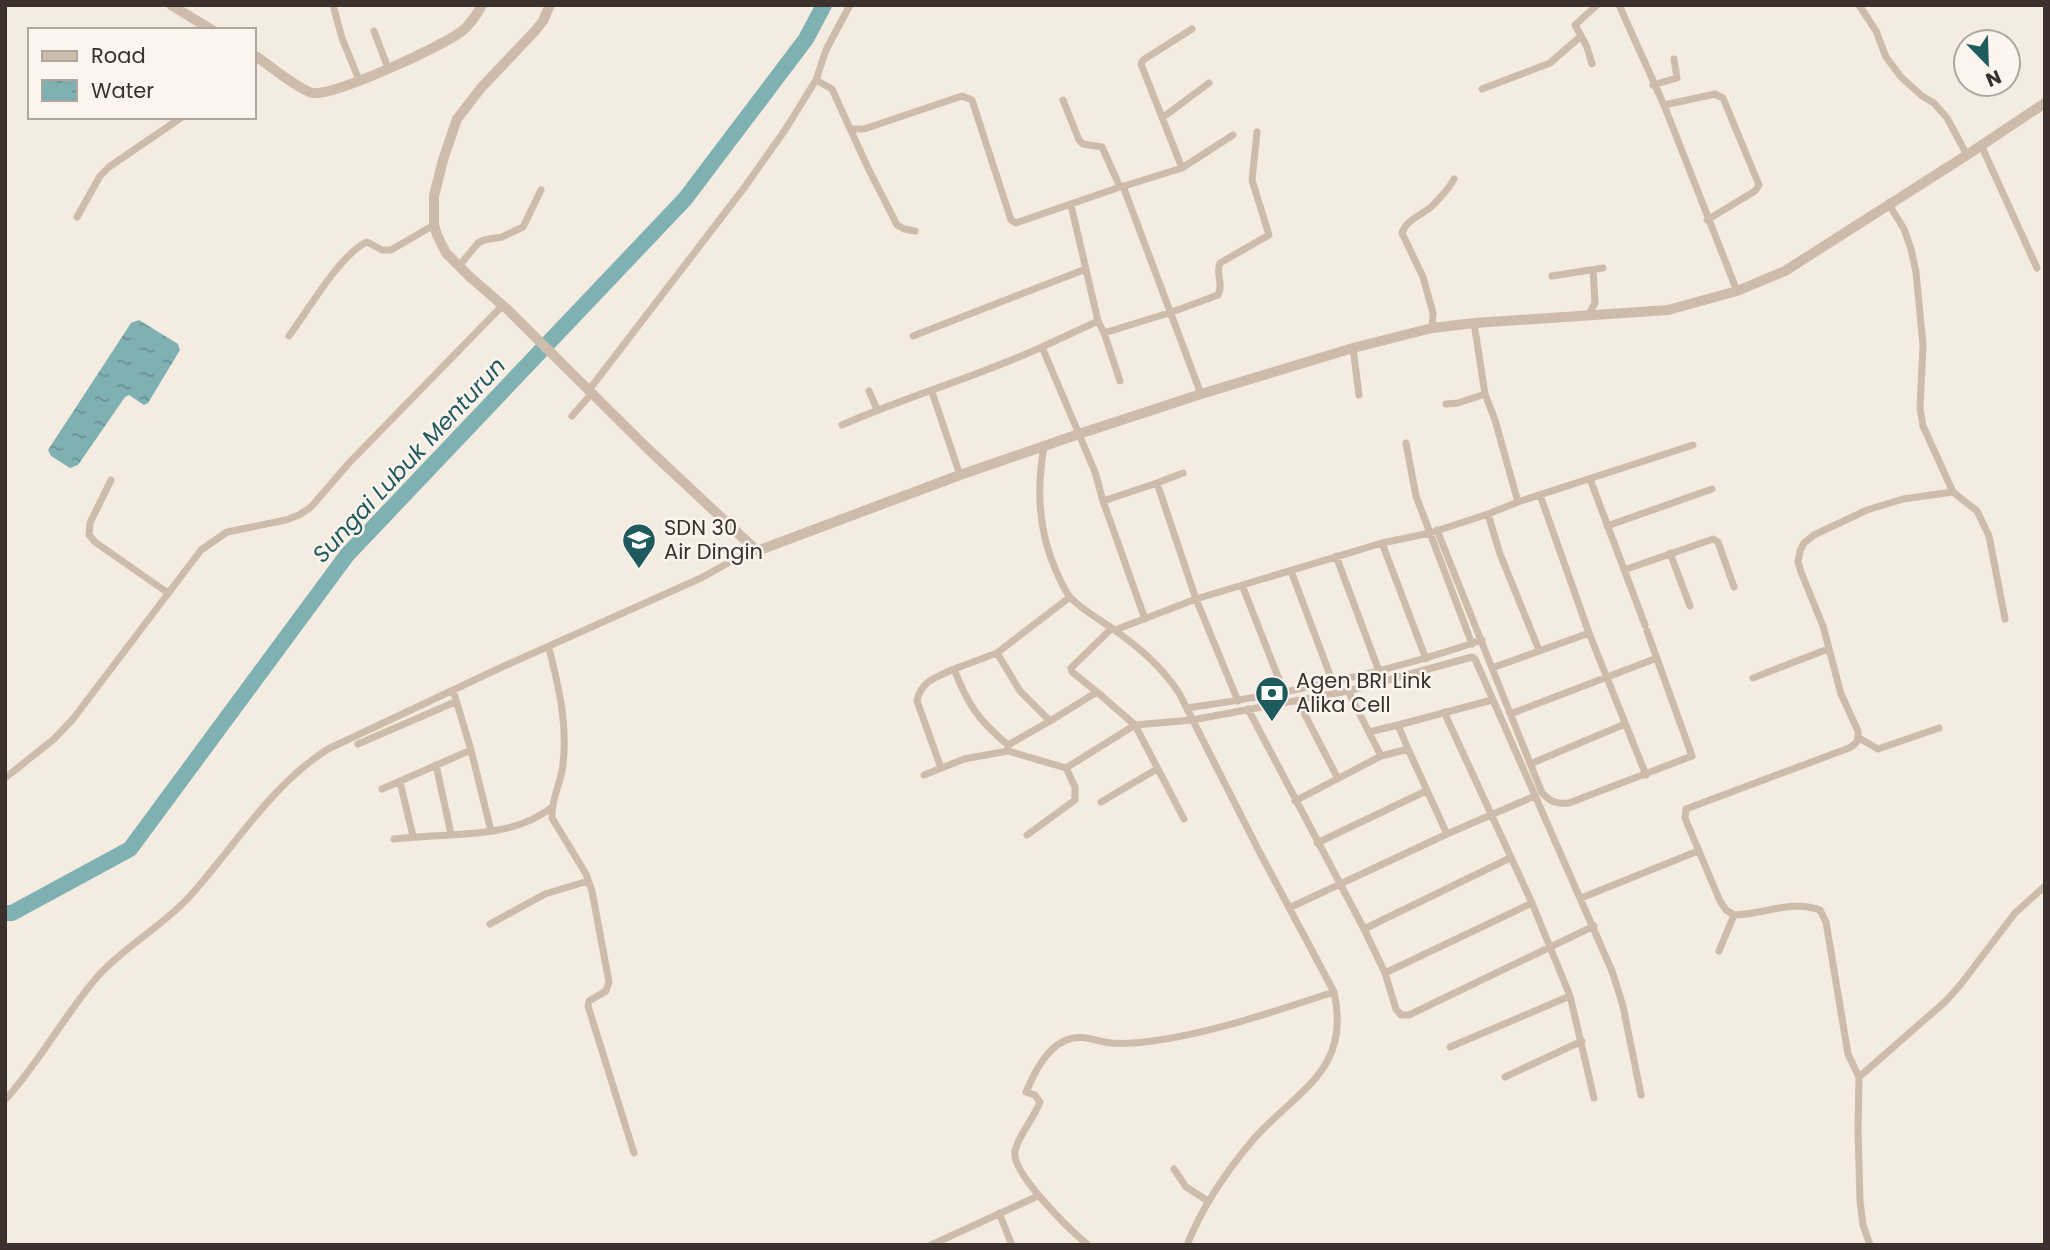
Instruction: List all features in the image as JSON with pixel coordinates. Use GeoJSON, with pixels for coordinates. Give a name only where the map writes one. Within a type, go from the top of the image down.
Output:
{"type":"FeatureCollection","features":[{"type":"Feature","properties":{"kind":"street"},"geometry":{"type":"LineString","coordinates":[[171,5],[209,28]]}},
{"type":"Feature","properties":{"kind":"street"},"geometry":{"type":"LineString","coordinates":[[333,5],[342,38],[359,80]]}},
{"type":"Feature","properties":{"kind":"street"},"geometry":{"type":"LineString","coordinates":[[256,58],[311,93],[324,92],[388,68],[462,31],[482,5]]}},
{"type":"Feature","properties":{"kind":"street"},"geometry":{"type":"LineString","coordinates":[[550,5],[535,32],[481,88],[457,119],[434,196],[433,225],[441,244],[459,266],[753,549]]}},
{"type":"Feature","properties":{"kind":"street"},"geometry":{"type":"LineString","coordinates":[[572,416],[785,130],[816,80],[826,50],[850,5]]}},
{"type":"Feature","properties":{"kind":"street"},"geometry":{"type":"LineString","coordinates":[[1592,64],[1575,28],[1576,22],[1597,5]]}},
{"type":"Feature","properties":{"kind":"street"},"geometry":{"type":"LineString","coordinates":[[1619,5],[1664,105],[1737,291]]}},
{"type":"Feature","properties":{"kind":"street"},"geometry":{"type":"LineString","coordinates":[[1859,5],[1876,31],[1886,57],[1901,76],[1934,103],[1947,118],[1967,155]]}},
{"type":"Feature","properties":{"kind":"street"},"geometry":{"type":"LineString","coordinates":[[1182,168],[1142,61],[1192,29]]}},
{"type":"Feature","properties":{"kind":"street"},"geometry":{"type":"LineString","coordinates":[[374,32],[388,68]]}},
{"type":"Feature","properties":{"kind":"street"},"geometry":{"type":"LineString","coordinates":[[1482,89],[1549,63],[1581,36]]}},
{"type":"Feature","properties":{"kind":"street"},"geometry":{"type":"LineString","coordinates":[[1653,85],[1677,78],[1674,58]]}},
{"type":"Feature","properties":{"kind":"street"},"geometry":{"type":"LineString","coordinates":[[816,80],[832,89],[897,225],[915,231]]}},
{"type":"Feature","properties":{"kind":"street"},"geometry":{"type":"LineString","coordinates":[[1162,118],[1209,83]]}},
{"type":"Feature","properties":{"kind":"street"},"geometry":{"type":"LineString","coordinates":[[1664,105],[1715,94],[1720,96],[1759,185],[1755,191],[1707,220]]}},
{"type":"Feature","properties":{"kind":"street"},"geometry":{"type":"LineString","coordinates":[[850,129],[874,126],[968,96],[972,100],[1012,221],[1019,223],[1182,168],[1233,135]]}},
{"type":"Feature","properties":{"kind":"street"},"geometry":{"type":"LineString","coordinates":[[1063,100],[1079,140],[1083,144],[1104,149],[1122,187],[1172,312],[1201,394]]}},
{"type":"Feature","properties":{"kind":"street"},"geometry":{"type":"LineString","coordinates":[[5,1100],[99,975],[188,898],[298,769],[328,749],[701,578],[753,549],[762,550],[960,475],[1201,394],[1353,348],[1432,328],[1668,310],[1737,291],[1785,271],[2045,103]]}},
{"type":"Feature","properties":{"kind":"street"},"geometry":{"type":"LineString","coordinates":[[77,217],[100,176],[109,167],[179,119]]}},
{"type":"Feature","properties":{"kind":"street"},"geometry":{"type":"LineString","coordinates":[[1104,333],[1218,295],[1220,263],[1269,235],[1252,180],[1257,132]]}},
{"type":"Feature","properties":{"kind":"street"},"geometry":{"type":"LineString","coordinates":[[1981,145],[2037,268]]}},
{"type":"Feature","properties":{"kind":"street"},"geometry":{"type":"LineString","coordinates":[[1432,328],[1433,313],[1423,277],[1402,233],[1406,226],[1432,206],[1454,179]]}},
{"type":"Feature","properties":{"kind":"street"},"geometry":{"type":"LineString","coordinates":[[459,266],[478,243],[502,237],[523,227],[541,190]]}},
{"type":"Feature","properties":{"kind":"street"},"geometry":{"type":"LineString","coordinates":[[1888,203],[1903,229],[1916,271],[1923,345],[1920,408],[1923,426],[1952,492],[1976,511],[1989,536],[2005,619]]}},
{"type":"Feature","properties":{"kind":"street"},"geometry":{"type":"LineString","coordinates":[[1071,205],[1098,321],[1120,381]]}},
{"type":"Feature","properties":{"kind":"street"},"geometry":{"type":"LineString","coordinates":[[289,336],[347,256],[359,245],[367,242],[382,250],[391,250],[433,225]]}},
{"type":"Feature","properties":{"kind":"street"},"geometry":{"type":"LineString","coordinates":[[1552,276],[1603,268]]}},
{"type":"Feature","properties":{"kind":"street"},"geometry":{"type":"LineString","coordinates":[[913,335],[1086,269]]}},
{"type":"Feature","properties":{"kind":"street"},"geometry":{"type":"LineString","coordinates":[[1589,314],[1595,303],[1593,270]]}},
{"type":"Feature","properties":{"kind":"street"},"geometry":{"type":"LineString","coordinates":[[5,778],[54,739],[73,719],[201,550],[227,532],[286,520],[311,507],[358,453],[506,309]]}},
{"type":"Feature","properties":{"kind":"street"},"geometry":{"type":"LineString","coordinates":[[842,425],[877,409],[932,392],[1098,321]]}},
{"type":"Feature","properties":{"kind":"street"},"geometry":{"type":"LineString","coordinates":[[1474,323],[1485,394],[1495,419],[1518,502]]}},
{"type":"Feature","properties":{"kind":"street"},"geometry":{"type":"LineString","coordinates":[[1042,347],[1096,472],[1103,501],[1145,619]]}},
{"type":"Feature","properties":{"kind":"street"},"geometry":{"type":"LineString","coordinates":[[1353,348],[1359,395]]}},
{"type":"Feature","properties":{"kind":"street"},"geometry":{"type":"LineString","coordinates":[[869,391],[877,409]]}},
{"type":"Feature","properties":{"kind":"street"},"geometry":{"type":"LineString","coordinates":[[932,392],[960,475]]}},
{"type":"Feature","properties":{"kind":"street"},"geometry":{"type":"LineString","coordinates":[[1446,404],[1485,394]]}},
{"type":"Feature","properties":{"kind":"street"},"geometry":{"type":"LineString","coordinates":[[1406,443],[1416,496],[1482,640],[1542,793],[1551,802],[1559,804],[1569,803],[1646,775],[1692,755],[1590,479]]}},
{"type":"Feature","properties":{"kind":"street"},"geometry":{"type":"LineString","coordinates":[[1184,819],[1135,725],[1070,669],[1114,629],[1196,599],[1336,556],[1434,532],[1693,445]]}},
{"type":"Feature","properties":{"kind":"street"},"geometry":{"type":"LineString","coordinates":[[1044,447],[1039,473],[1039,518],[1048,552],[1070,597],[1143,651],[1164,671],[1187,708],[1334,992],[1339,1014],[1334,1048],[1312,1084],[1253,1140],[1208,1201],[1187,1245]]}},
{"type":"Feature","properties":{"kind":"street"},"geometry":{"type":"LineString","coordinates":[[1103,501],[1183,473]]}},
{"type":"Feature","properties":{"kind":"street"},"geometry":{"type":"LineString","coordinates":[[111,480],[90,523],[89,535],[94,542],[168,593]]}},
{"type":"Feature","properties":{"kind":"street"},"geometry":{"type":"LineString","coordinates":[[1157,483],[1196,599],[1238,701]]}},
{"type":"Feature","properties":{"kind":"street"},"geometry":{"type":"LineString","coordinates":[[1608,526],[1712,489]]}},
{"type":"Feature","properties":{"kind":"street"},"geometry":{"type":"LineString","coordinates":[[1870,1245],[1860,1201],[1859,1077],[1849,1054],[1826,922],[1820,910],[1811,906],[1784,906],[1758,913],[1734,915],[1727,910],[1720,901],[1685,818],[1686,809],[1856,744],[1858,731],[1841,694],[1823,626],[1798,562],[1800,551],[1804,543],[1814,535],[1884,504],[1952,492]]}},
{"type":"Feature","properties":{"kind":"street"},"geometry":{"type":"LineString","coordinates":[[1540,495],[1589,633],[1646,775]]}},
{"type":"Feature","properties":{"kind":"street"},"geometry":{"type":"LineString","coordinates":[[1488,514],[1500,554],[1539,650]]}},
{"type":"Feature","properties":{"kind":"street"},"geometry":{"type":"LineString","coordinates":[[1434,532],[1472,644]]}},
{"type":"Feature","properties":{"kind":"street"},"geometry":{"type":"LineString","coordinates":[[1624,570],[1716,540],[1734,587]]}},
{"type":"Feature","properties":{"kind":"street"},"geometry":{"type":"LineString","coordinates":[[1382,543],[1426,659]]}},
{"type":"Feature","properties":{"kind":"street"},"geometry":{"type":"LineString","coordinates":[[1670,553],[1690,606]]}},
{"type":"Feature","properties":{"kind":"street"},"geometry":{"type":"LineString","coordinates":[[1336,556],[1379,671]]}},
{"type":"Feature","properties":{"kind":"street"},"geometry":{"type":"LineString","coordinates":[[1291,571],[1333,683]]}},
{"type":"Feature","properties":{"kind":"street"},"geometry":{"type":"LineString","coordinates":[[1242,585],[1283,692]]}},
{"type":"Feature","properties":{"kind":"street"},"geometry":{"type":"LineString","coordinates":[[942,768],[917,701],[919,691],[927,682],[997,653],[1070,597]]}},
{"type":"Feature","properties":{"kind":"street"},"geometry":{"type":"LineString","coordinates":[[1492,668],[1589,633]]}},
{"type":"Feature","properties":{"kind":"street"},"geometry":{"type":"LineString","coordinates":[[1187,708],[1333,683],[1426,659],[1482,640]]}},
{"type":"Feature","properties":{"kind":"street"},"geometry":{"type":"LineString","coordinates":[[549,648],[564,718],[562,771],[551,808],[556,827],[562,833],[588,881],[597,911],[609,982],[606,991],[589,1001],[588,1006],[635,1153]]}},
{"type":"Feature","properties":{"kind":"street"},"geometry":{"type":"LineString","coordinates":[[1753,678],[1828,649]]}},
{"type":"Feature","properties":{"kind":"street"},"geometry":{"type":"LineString","coordinates":[[997,653],[1020,691],[1050,721]]}},
{"type":"Feature","properties":{"kind":"street"},"geometry":{"type":"LineString","coordinates":[[1066,768],[1135,725],[1192,720],[1348,691],[1472,657],[1594,926],[1619,988],[1641,1095]]}},
{"type":"Feature","properties":{"kind":"street"},"geometry":{"type":"LineString","coordinates":[[1510,714],[1657,658]]}},
{"type":"Feature","properties":{"kind":"street"},"geometry":{"type":"LineString","coordinates":[[954,669],[966,698],[984,725],[1008,748],[1066,768],[1075,787],[1075,800],[1027,835]]}},
{"type":"Feature","properties":{"kind":"street"},"geometry":{"type":"LineString","coordinates":[[453,690],[491,831]]}},
{"type":"Feature","properties":{"kind":"street"},"geometry":{"type":"LineString","coordinates":[[1348,691],[1381,756]]}},
{"type":"Feature","properties":{"kind":"street"},"geometry":{"type":"LineString","coordinates":[[924,775],[964,759],[1008,748],[1097,692]]}},
{"type":"Feature","properties":{"kind":"street"},"geometry":{"type":"LineString","coordinates":[[1369,732],[1492,700]]}},
{"type":"Feature","properties":{"kind":"street"},"geometry":{"type":"LineString","coordinates":[[1298,701],[1338,779]]}},
{"type":"Feature","properties":{"kind":"street"},"geometry":{"type":"LineString","coordinates":[[358,744],[455,702]]}},
{"type":"Feature","properties":{"kind":"street"},"geometry":{"type":"LineString","coordinates":[[1248,709],[1364,929],[1385,973],[1398,1012],[1405,1016],[1594,926]]}},
{"type":"Feature","properties":{"kind":"street"},"geometry":{"type":"LineString","coordinates":[[1444,712],[1532,903],[1570,996],[1594,1098]]}},
{"type":"Feature","properties":{"kind":"street"},"geometry":{"type":"LineString","coordinates":[[1530,764],[1625,724]]}},
{"type":"Feature","properties":{"kind":"street"},"geometry":{"type":"LineString","coordinates":[[1398,725],[1447,834]]}},
{"type":"Feature","properties":{"kind":"street"},"geometry":{"type":"LineString","coordinates":[[1859,738],[1878,749],[1939,729]]}},
{"type":"Feature","properties":{"kind":"street"},"geometry":{"type":"LineString","coordinates":[[1296,801],[1381,756],[1408,748]]}},
{"type":"Feature","properties":{"kind":"street"},"geometry":{"type":"LineString","coordinates":[[382,789],[471,750]]}},
{"type":"Feature","properties":{"kind":"street"},"geometry":{"type":"LineString","coordinates":[[436,765],[450,834]]}},
{"type":"Feature","properties":{"kind":"street"},"geometry":{"type":"LineString","coordinates":[[1101,802],[1157,769]]}},
{"type":"Feature","properties":{"kind":"street"},"geometry":{"type":"LineString","coordinates":[[400,782],[413,836]]}},
{"type":"Feature","properties":{"kind":"street"},"geometry":{"type":"LineString","coordinates":[[1317,843],[1426,791]]}},
{"type":"Feature","properties":{"kind":"street"},"geometry":{"type":"LineString","coordinates":[[1289,908],[1535,796]]}},
{"type":"Feature","properties":{"kind":"street"},"geometry":{"type":"LineString","coordinates":[[394,839],[491,831],[518,826],[538,818],[551,808]]}},
{"type":"Feature","properties":{"kind":"street"},"geometry":{"type":"LineString","coordinates":[[1581,898],[1699,851]]}},
{"type":"Feature","properties":{"kind":"street"},"geometry":{"type":"LineString","coordinates":[[1364,929],[1510,858]]}},
{"type":"Feature","properties":{"kind":"street"},"geometry":{"type":"LineString","coordinates":[[490,924],[545,894],[588,881]]}},
{"type":"Feature","properties":{"kind":"street"},"geometry":{"type":"LineString","coordinates":[[1859,1077],[1961,984],[2015,913],[2045,886]]}},
{"type":"Feature","properties":{"kind":"street"},"geometry":{"type":"LineString","coordinates":[[1385,973],[1532,903]]}},
{"type":"Feature","properties":{"kind":"street"},"geometry":{"type":"LineString","coordinates":[[1719,951],[1734,915]]}},
{"type":"Feature","properties":{"kind":"street"},"geometry":{"type":"LineString","coordinates":[[1088,1245],[1038,1196],[1018,1164],[1015,1154],[1040,1101],[1035,1095],[1026,1092],[1054,1048],[1072,1038],[1082,1037],[1109,1043],[1157,1040],[1234,1024],[1334,992]]}},
{"type":"Feature","properties":{"kind":"street"},"geometry":{"type":"LineString","coordinates":[[1450,1047],[1570,996]]}},
{"type":"Feature","properties":{"kind":"street"},"geometry":{"type":"LineString","coordinates":[[1506,1077],[1582,1041]]}},
{"type":"Feature","properties":{"kind":"street"},"geometry":{"type":"LineString","coordinates":[[1174,1169],[1186,1187],[1208,1201]]}},
{"type":"Feature","properties":{"kind":"street"},"geometry":{"type":"LineString","coordinates":[[931,1245],[1038,1196]]}},
{"type":"Feature","properties":{"kind":"street"},"geometry":{"type":"LineString","coordinates":[[999,1213],[1012,1245]]}},
{"type":"Feature","properties":{"kind":"water"},"geometry":{"type":"Polygon","coordinates":[[[139,320],[178,344],[180,350],[148,403],[144,405],[129,395],[125,397],[78,465],[70,468],[51,456],[48,450],[131,323],[139,320]]]}},
{"type":"Feature","properties":{"kind":"waterway","name":"Sungai Lubuk Menturun"},"geometry":{"type":"LineString","coordinates":[[5,913],[12,913],[130,849],[347,555],[685,199],[806,39],[824,5]]}},
{"type":"Feature","properties":{"kind":"place","name":"SDN 30 Air Dingin"},"geometry":{"type":"Point","coordinates":[639,570]}},
{"type":"Feature","properties":{"kind":"place","name":"Agen BRI Link Alika Cell"},"geometry":{"type":"Point","coordinates":[1272,723]}}]}
